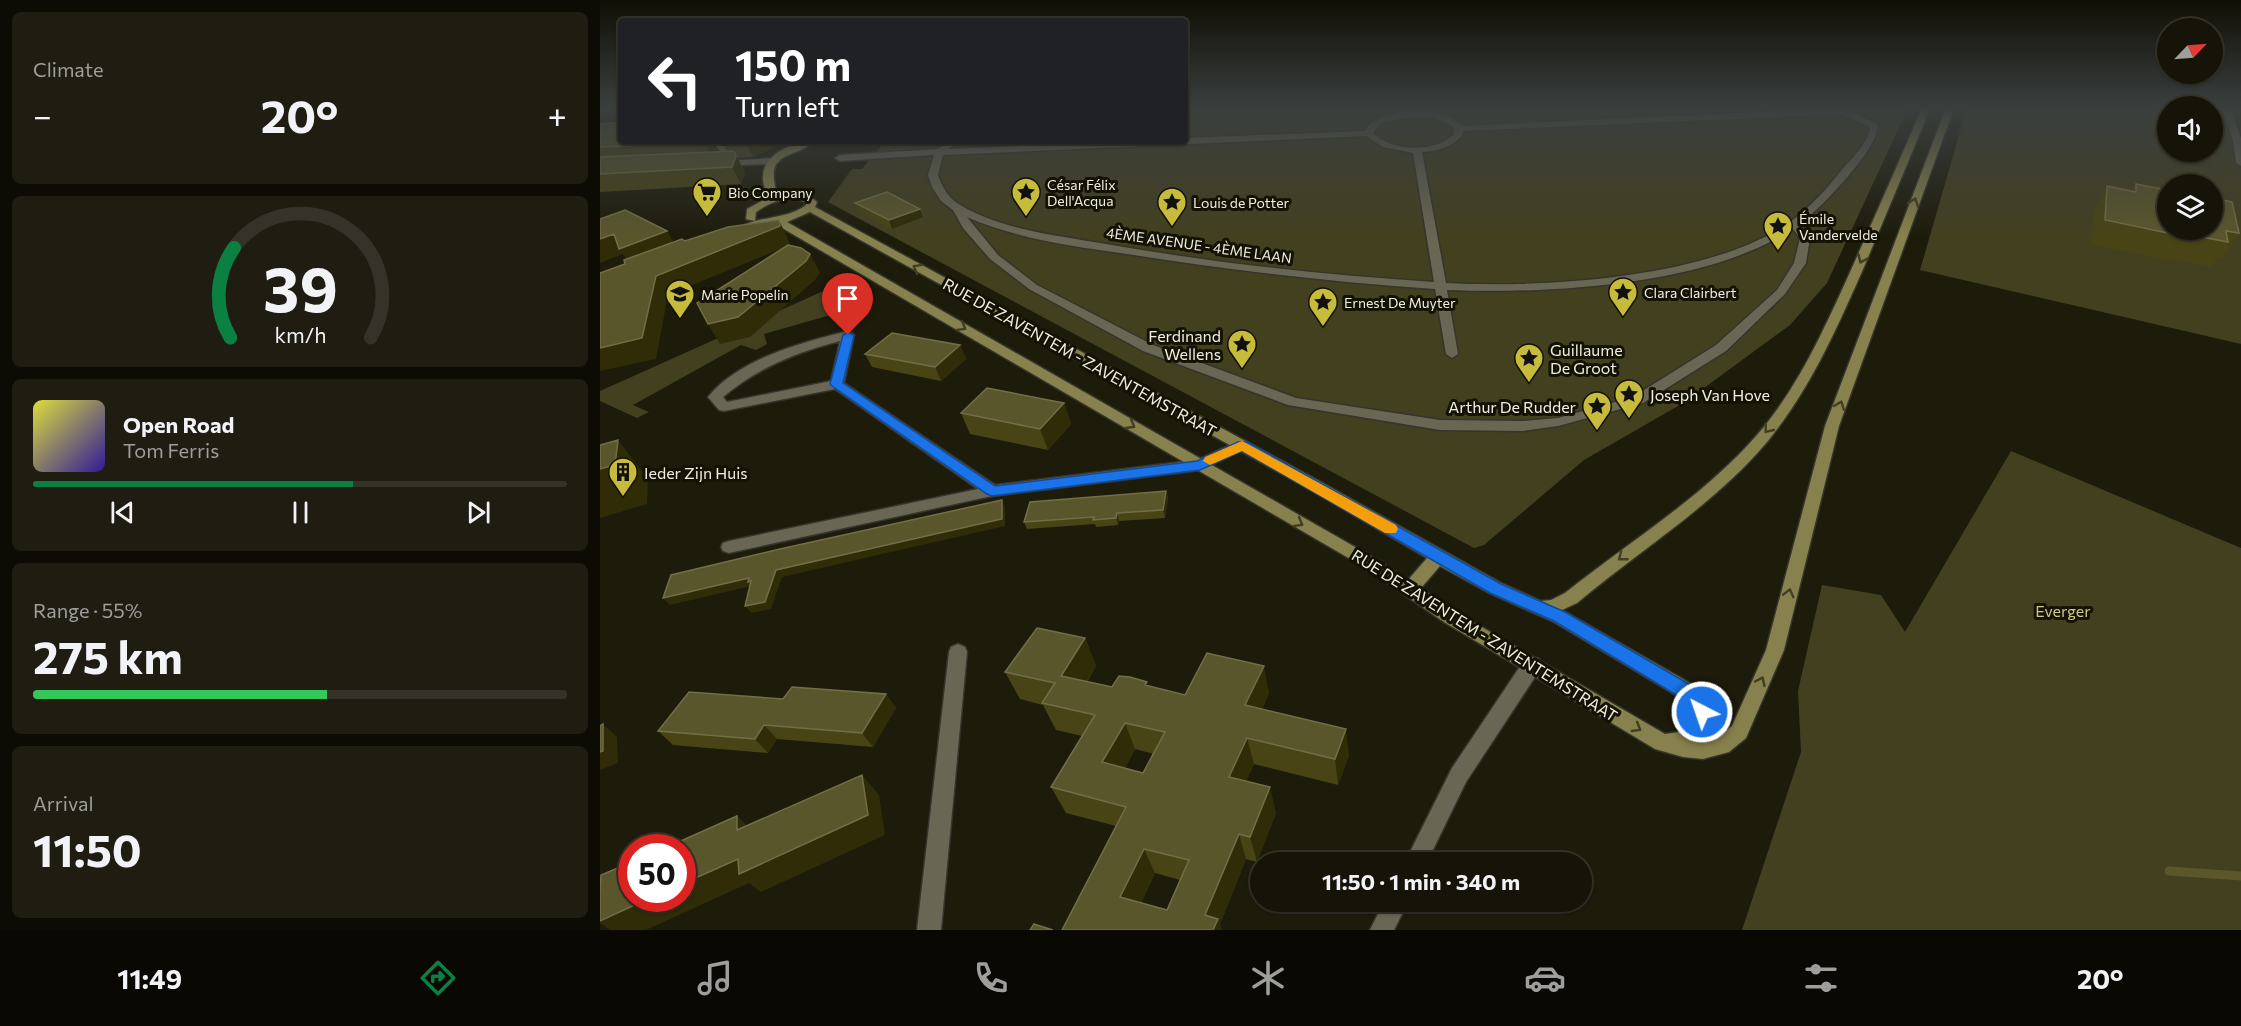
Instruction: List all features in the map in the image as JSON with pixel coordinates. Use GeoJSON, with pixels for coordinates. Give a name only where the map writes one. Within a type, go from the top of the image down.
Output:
{"type":"FeatureCollection","features":[{"type":"Feature","properties":{"kind":"main road"},"geometry":{"type":"LineString","coordinates":[[751,219],[751,211],[772,200],[773,193],[767,177],[769,169],[774,161],[788,151]]}},
{"type":"Feature","properties":{"kind":"main road"},"geometry":{"type":"LineString","coordinates":[[1540,608],[1553,607],[1571,598],[1697,498],[1745,457],[1775,420],[1806,374],[1837,315],[1908,151]]}},
{"type":"Feature","properties":{"kind":"main road","name":"RUE DE ZAVENTEM - ZAVENTEMSTRAAT"},"geometry":{"type":"LineString","coordinates":[[778,221],[1370,563],[1450,617],[1662,743],[1685,750],[1709,751],[1734,739],[1775,650],[1832,426],[1934,151]]}},
{"type":"Feature","properties":{"kind":"main road","name":"RUE DE ZAVENTEM - ZAVENTEMSTRAAT"},"geometry":{"type":"LineString","coordinates":[[772,200],[801,197],[812,202],[810,208],[1242,445],[1438,557],[1496,588],[1560,616],[1698,701],[1702,712],[1702,722],[1698,729],[1684,739],[1662,743]]}},
{"type":"Feature","properties":{"kind":"main road"},"geometry":{"type":"LineString","coordinates":[[731,234],[764,222],[798,216],[810,208]]}},
{"type":"Feature","properties":{"kind":"main road"},"geometry":{"type":"LineString","coordinates":[[731,234],[751,219],[764,222]]}},
{"type":"Feature","properties":{"kind":"main road"},"geometry":{"type":"LineString","coordinates":[[731,234],[803,234]]}},
{"type":"Feature","properties":{"kind":"main road"},"geometry":{"type":"LineString","coordinates":[[1410,589],[1438,557]]}},
{"type":"Feature","properties":{"kind":"street"},"geometry":{"type":"LineString","coordinates":[[717,164],[727,153],[726,151]]}},
{"type":"Feature","properties":{"kind":"street"},"geometry":{"type":"LineString","coordinates":[[840,158],[973,151]]}},
{"type":"Feature","properties":{"kind":"street"},"geometry":{"type":"LineString","coordinates":[[1417,151],[1452,354]]}},
{"type":"Feature","properties":{"kind":"street","name":"4ÈME AVENUE - 4ÈME LAAN"},"geometry":{"type":"LineString","coordinates":[[957,208],[979,219],[1026,235],[1151,255],[1369,282],[1509,290],[1610,282],[1664,272],[1735,252],[1770,239],[1795,225],[1815,208],[1861,151]]}},
{"type":"Feature","properties":{"kind":"street"},"geometry":{"type":"LineString","coordinates":[[939,153],[933,175],[945,199],[957,208],[967,226],[994,257],[1033,287],[1148,348],[1293,402],[1463,427],[1523,426],[1558,422],[1638,400],[1721,348],[1781,292],[1800,263],[1805,238],[1795,225]]}},
{"type":"Feature","properties":{"kind":"street"},"geometry":{"type":"LineString","coordinates":[[706,165],[774,161]]}},
{"type":"Feature","properties":{"kind":"street"},"geometry":{"type":"LineString","coordinates":[[837,384],[848,335],[771,358],[732,381],[715,397],[724,407],[837,384],[992,491]]}},
{"type":"Feature","properties":{"kind":"street"},"geometry":{"type":"LineString","coordinates":[[729,547],[992,491],[1200,465],[1242,445]]}},
{"type":"Feature","properties":{"kind":"street"},"geometry":{"type":"LineString","coordinates":[[929,930],[958,652]]}},
{"type":"Feature","properties":{"kind":"street"},"geometry":{"type":"LineString","coordinates":[[1421,852],[1460,775],[1532,665]]}},
{"type":"Feature","properties":{"kind":"street"},"geometry":{"type":"LineString","coordinates":[[1382,930],[1391,912]]}},
{"type":"Feature","properties":{"kind":"green space"},"geometry":{"type":"Polygon","coordinates":[[[877,151],[1888,151],[1827,283],[1790,325],[1685,402],[1584,460],[1484,545],[1474,548],[828,202],[852,169],[862,169],[877,151]]]}},
{"type":"Feature","properties":{"kind":"green space"},"geometry":{"type":"Polygon","coordinates":[[[1954,151],[2157,151],[2157,162],[2223,162],[2223,151],[2241,151],[2241,344],[1920,270],[1954,151]]]}},
{"type":"Feature","properties":{"kind":"green space"},"geometry":{"type":"Polygon","coordinates":[[[839,284],[853,319],[845,321],[841,312],[764,334],[767,344],[756,350],[741,345],[633,405],[649,412],[637,418],[600,401],[600,391],[839,284]]]}},
{"type":"Feature","properties":{"kind":"green space","name":"Everger"},"geometry":{"type":"Polygon","coordinates":[[[2011,451],[2241,548],[2241,930],[1742,930],[1801,752],[1798,691],[1822,585],[1881,595],[1905,632],[2011,451]]]}},
{"type":"Feature","properties":{"kind":"building"},"geometry":{"type":"Polygon","coordinates":[[[725,151],[734,151],[736,156],[732,167],[600,174],[600,157],[725,151]]]}},
{"type":"Feature","properties":{"kind":"building"},"geometry":{"type":"Polygon","coordinates":[[[2136,184],[2157,188],[2157,231],[2105,220],[2107,186],[2136,192],[2136,184]]]}},
{"type":"Feature","properties":{"kind":"building"},"geometry":{"type":"Polygon","coordinates":[[[887,192],[920,209],[889,220],[855,203],[887,192]]]}},
{"type":"Feature","properties":{"kind":"building"},"geometry":{"type":"Polygon","coordinates":[[[2223,200],[2232,202],[2239,233],[2226,231],[2228,242],[2218,240],[2223,240],[2223,200]]]}},
{"type":"Feature","properties":{"kind":"building"},"geometry":{"type":"Polygon","coordinates":[[[625,210],[667,231],[619,249],[614,234],[600,239],[600,219],[625,210]]]}},
{"type":"Feature","properties":{"kind":"building"},"geometry":{"type":"Polygon","coordinates":[[[779,220],[780,226],[656,276],[642,338],[600,348],[600,273],[625,264],[624,260],[682,239],[685,241],[728,227],[779,220]]]}},
{"type":"Feature","properties":{"kind":"building"},"geometry":{"type":"Polygon","coordinates":[[[788,245],[801,248],[810,254],[806,261],[738,317],[708,324],[697,303],[788,245]]]}},
{"type":"Feature","properties":{"kind":"building"},"geometry":{"type":"Polygon","coordinates":[[[892,333],[960,345],[935,367],[865,354],[892,333]]]}},
{"type":"Feature","properties":{"kind":"building"},"geometry":{"type":"Polygon","coordinates":[[[987,388],[1064,403],[1040,429],[961,413],[987,388]]]}},
{"type":"Feature","properties":{"kind":"building"},"geometry":{"type":"Polygon","coordinates":[[[618,440],[615,465],[600,469],[600,445],[618,440]]]}},
{"type":"Feature","properties":{"kind":"building"},"geometry":{"type":"Polygon","coordinates":[[[1166,491],[1163,510],[1117,513],[1116,518],[1093,520],[1094,517],[1024,522],[1030,502],[1166,491]]]}},
{"type":"Feature","properties":{"kind":"building"},"geometry":{"type":"Polygon","coordinates":[[[1002,500],[1002,519],[776,570],[765,602],[745,606],[751,581],[748,582],[749,578],[663,598],[671,575],[1002,500]]]}},
{"type":"Feature","properties":{"kind":"building"},"geometry":{"type":"Polygon","coordinates":[[[1037,628],[1085,638],[1061,676],[1112,687],[1119,676],[1130,677],[1147,682],[1145,685],[1185,695],[1207,653],[1264,666],[1245,705],[1346,729],[1335,759],[1247,738],[1229,777],[1270,787],[1250,837],[1239,834],[1205,915],[1218,919],[1213,930],[1062,930],[1126,807],[1051,787],[1095,715],[1042,703],[1055,683],[1005,672],[1037,628]],[[1125,723],[1102,762],[1143,773],[1165,732],[1125,723]],[[1144,849],[1120,897],[1167,910],[1189,860],[1144,849]]]}},
{"type":"Feature","properties":{"kind":"building"},"geometry":{"type":"Polygon","coordinates":[[[792,687],[886,694],[862,733],[764,725],[755,739],[658,731],[689,692],[783,699],[792,687]]]}},
{"type":"Feature","properties":{"kind":"building"},"geometry":{"type":"Polygon","coordinates":[[[603,724],[603,751],[600,752],[600,726],[603,724]]]}},
{"type":"Feature","properties":{"kind":"building"},"geometry":{"type":"Polygon","coordinates":[[[862,775],[868,815],[739,874],[738,859],[696,878],[696,834],[737,816],[737,830],[862,775]]]}},
{"type":"Feature","properties":{"kind":"building"},"geometry":{"type":"Polygon","coordinates":[[[618,868],[620,912],[600,921],[600,894],[601,875],[618,868]]]}},
{"type":"Feature","properties":{"kind":"building"},"geometry":{"type":"Polygon","coordinates":[[[1034,924],[1053,930],[1030,930],[1034,924]]]}},
{"type":"Feature","properties":{"kind":"waterway"},"geometry":{"type":"LineString","coordinates":[[2169,871],[2241,876]]}},
{"type":"Feature","properties":{"kind":"slow traffic"},"geometry":{"type":"LineString","coordinates":[[1210,461],[1242,445],[1390,529]]}},
{"type":"Feature","properties":{"kind":"place","name":"Bio Company"},"geometry":{"type":"Point","coordinates":[707,218]}},
{"type":"Feature","properties":{"kind":"place","name":"César Félix Dell'Acqua"},"geometry":{"type":"Point","coordinates":[1026,218]}},
{"type":"Feature","properties":{"kind":"place","name":"Louis de Potter"},"geometry":{"type":"Point","coordinates":[1172,228]}},
{"type":"Feature","properties":{"kind":"place","name":"Émile Vandervelde"},"geometry":{"type":"Point","coordinates":[1778,252]}},
{"type":"Feature","properties":{"kind":"place","name":"Clara Clairbert"},"geometry":{"type":"Point","coordinates":[1623,318]}},
{"type":"Feature","properties":{"kind":"place","name":"Marie Popelin"},"geometry":{"type":"Point","coordinates":[680,320]}},
{"type":"Feature","properties":{"kind":"place","name":"Ernest De Muyter"},"geometry":{"type":"Point","coordinates":[1323,328]}},
{"type":"Feature","properties":{"kind":"place","name":"Ferdinand Wellens"},"geometry":{"type":"Point","coordinates":[1242,370]}},
{"type":"Feature","properties":{"kind":"place","name":"Guillaume De Groot"},"geometry":{"type":"Point","coordinates":[1529,384]}},
{"type":"Feature","properties":{"kind":"place","name":"Joseph Van Hove"},"geometry":{"type":"Point","coordinates":[1629,420]}},
{"type":"Feature","properties":{"kind":"place","name":"Arthur De Rudder"},"geometry":{"type":"Point","coordinates":[1597,432]}},
{"type":"Feature","properties":{"kind":"place","name":"Ieder Zijn Huis"},"geometry":{"type":"Point","coordinates":[623,498]}},
{"type":"Feature","properties":{"kind":"route"},"geometry":{"type":"LineString","coordinates":[[848,335],[837,384],[992,491],[1200,465],[1242,445],[1314,484],[1438,557],[1496,588],[1560,616],[1681,688],[1698,701],[1702,712]]}}]}
